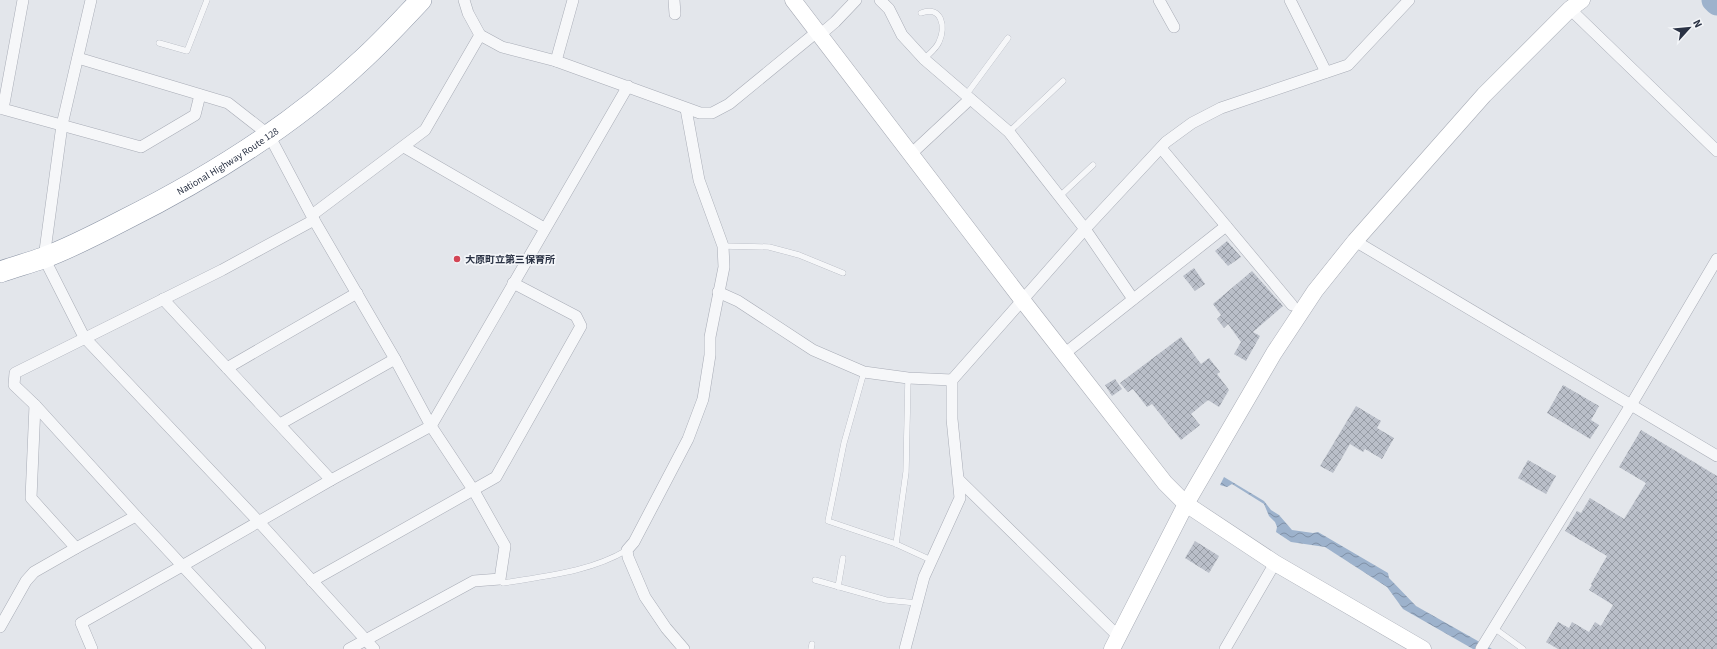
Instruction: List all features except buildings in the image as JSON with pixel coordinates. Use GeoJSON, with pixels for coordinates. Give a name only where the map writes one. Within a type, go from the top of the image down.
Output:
{"type":"FeatureCollection","features":[{"type":"Feature","properties":{"kind":"highway","name":"National Highway Route 128"},"geometry":{"type":"LineString","coordinates":[[0,272],[44,258],[154,205],[212,172],[269,136],[362,61],[422,0]]}},
{"type":"Feature","properties":{"kind":"street"},"geometry":{"type":"LineString","coordinates":[[23,0],[3,109],[141,147],[195,115],[200,95]]}},
{"type":"Feature","properties":{"kind":"street"},"geometry":{"type":"LineString","coordinates":[[91,0],[62,125],[44,258],[84,337],[259,522],[374,649]]}},
{"type":"Feature","properties":{"kind":"street"},"geometry":{"type":"LineString","coordinates":[[464,0],[468,13],[480,35],[502,46],[556,61],[700,113],[712,113],[729,104],[835,22],[856,0]]}},
{"type":"Feature","properties":{"kind":"street"},"geometry":{"type":"LineString","coordinates":[[556,61],[573,0]]}},
{"type":"Feature","properties":{"kind":"street"},"geometry":{"type":"LineString","coordinates":[[674,0],[675,14]]}},
{"type":"Feature","properties":{"kind":"street"},"geometry":{"type":"LineString","coordinates":[[793,0],[820,33],[1023,301],[1165,483],[1186,504],[1275,563],[1423,649]]}},
{"type":"Feature","properties":{"kind":"street"},"geometry":{"type":"LineString","coordinates":[[881,0],[889,9],[902,35],[924,60],[1009,132],[1060,196],[1133,299]]}},
{"type":"Feature","properties":{"kind":"street"},"geometry":{"type":"LineString","coordinates":[[1159,0],[1174,27]]}},
{"type":"Feature","properties":{"kind":"street"},"geometry":{"type":"LineString","coordinates":[[1290,0],[1326,72]]}},
{"type":"Feature","properties":{"kind":"street"},"geometry":{"type":"LineString","coordinates":[[905,649],[924,577],[960,498],[952,419],[952,380],[1023,301],[1084,229],[1161,148],[1192,123],[1221,108],[1348,65],[1409,0]]}},
{"type":"Feature","properties":{"kind":"street"},"geometry":{"type":"LineString","coordinates":[[959,480],[1115,643],[1186,504],[1274,353],[1315,291],[1355,241],[1484,95],[1576,5],[1717,151]]}},
{"type":"Feature","properties":{"kind":"street"},"geometry":{"type":"LineString","coordinates":[[260,649],[35,405],[14,385],[15,373],[84,337],[222,270],[313,218],[425,130],[480,35]]}},
{"type":"Feature","properties":{"kind":"street"},"geometry":{"type":"LineString","coordinates":[[78,58],[228,103],[269,136],[313,218],[395,359],[431,426],[474,491],[505,546],[500,579],[474,581],[349,649]]}},
{"type":"Feature","properties":{"kind":"street"},"geometry":{"type":"LineString","coordinates":[[92,649],[81,623],[331,480],[431,426],[544,228],[628,86]]}},
{"type":"Feature","properties":{"kind":"street"},"geometry":{"type":"LineString","coordinates":[[911,154],[968,97]]}},
{"type":"Feature","properties":{"kind":"street"},"geometry":{"type":"LineString","coordinates":[[684,649],[666,628],[645,597],[628,556],[627,550],[634,542],[688,439],[703,399],[710,355],[710,337],[724,267],[723,246],[698,180],[686,109]]}},
{"type":"Feature","properties":{"kind":"street"},"geometry":{"type":"LineString","coordinates":[[404,147],[544,228]]}},
{"type":"Feature","properties":{"kind":"street"},"geometry":{"type":"LineString","coordinates":[[1161,148],[1292,305]]}},
{"type":"Feature","properties":{"kind":"street"},"geometry":{"type":"LineString","coordinates":[[1064,354],[1226,226]]}},
{"type":"Feature","properties":{"kind":"street"},"geometry":{"type":"LineString","coordinates":[[1355,241],[1717,456]]}},
{"type":"Feature","properties":{"kind":"street"},"geometry":{"type":"LineString","coordinates":[[1481,649],[1631,405],[1717,258]]}},
{"type":"Feature","properties":{"kind":"street"},"geometry":{"type":"LineString","coordinates":[[312,581],[474,491],[496,477],[581,326],[576,316],[513,283]]}},
{"type":"Feature","properties":{"kind":"street"},"geometry":{"type":"LineString","coordinates":[[718,292],[738,300],[813,350],[864,372],[908,378],[952,380]]}},
{"type":"Feature","properties":{"kind":"street"},"geometry":{"type":"LineString","coordinates":[[227,368],[357,293]]}},
{"type":"Feature","properties":{"kind":"street"},"geometry":{"type":"LineString","coordinates":[[163,299],[331,480]]}},
{"type":"Feature","properties":{"kind":"street"},"geometry":{"type":"LineString","coordinates":[[280,424],[395,359]]}},
{"type":"Feature","properties":{"kind":"street"},"geometry":{"type":"LineString","coordinates":[[35,405],[31,498],[76,548]]}},
{"type":"Feature","properties":{"kind":"street"},"geometry":{"type":"LineString","coordinates":[[0,627],[26,581],[34,572],[136,516]]}},
{"type":"Feature","properties":{"kind":"street"},"geometry":{"type":"LineString","coordinates":[[1225,649],[1275,563]]}},
{"type":"Feature","properties":{"kind":"lane"},"geometry":{"type":"LineString","coordinates":[[159,43],[187,51],[207,0]]}},
{"type":"Feature","properties":{"kind":"lane"},"geometry":{"type":"LineString","coordinates":[[921,12],[928,10],[936,12],[942,21],[942,32],[939,44],[924,60]]}},
{"type":"Feature","properties":{"kind":"lane"},"geometry":{"type":"LineString","coordinates":[[968,97],[1008,38]]}},
{"type":"Feature","properties":{"kind":"lane"},"geometry":{"type":"LineString","coordinates":[[1009,132],[1063,81]]}},
{"type":"Feature","properties":{"kind":"lane"},"geometry":{"type":"LineString","coordinates":[[1060,196],[1093,166]]}},
{"type":"Feature","properties":{"kind":"lane"},"geometry":{"type":"LineString","coordinates":[[723,246],[769,247],[799,255],[843,273]]}},
{"type":"Feature","properties":{"kind":"lane"},"geometry":{"type":"LineString","coordinates":[[864,372],[844,443],[828,521],[896,544],[931,560]]}},
{"type":"Feature","properties":{"kind":"lane"},"geometry":{"type":"LineString","coordinates":[[896,544],[906,472],[908,378]]}},
{"type":"Feature","properties":{"kind":"lane"},"geometry":{"type":"LineString","coordinates":[[500,579],[503,583],[581,569],[611,559],[627,550]]}},
{"type":"Feature","properties":{"kind":"lane"},"geometry":{"type":"LineString","coordinates":[[838,587],[843,558]]}},
{"type":"Feature","properties":{"kind":"lane"},"geometry":{"type":"LineString","coordinates":[[815,580],[886,600],[917,603]]}},
{"type":"Feature","properties":{"kind":"lane"},"geometry":{"type":"LineString","coordinates":[[1493,630],[1523,649]]}},
{"type":"Feature","properties":{"kind":"water"},"geometry":{"type":"Polygon","coordinates":[[[1224,477],[1264,501],[1271,510],[1279,515],[1292,530],[1313,533],[1318,532],[1388,573],[1389,578],[1416,606],[1492,649],[1473,649],[1403,609],[1387,587],[1325,547],[1291,542],[1276,532],[1277,527],[1275,522],[1269,516],[1264,504],[1232,484],[1227,487],[1220,485],[1224,477]]]}},
{"type":"Feature","properties":{"kind":"waterway"},"geometry":{"type":"LineString","coordinates":[[1714,0],[1717,3]]}},
{"type":"Feature","properties":{"kind":"place","name":"大原町立第三保育所"},"geometry":{"type":"Point","coordinates":[457,259]}}]}
